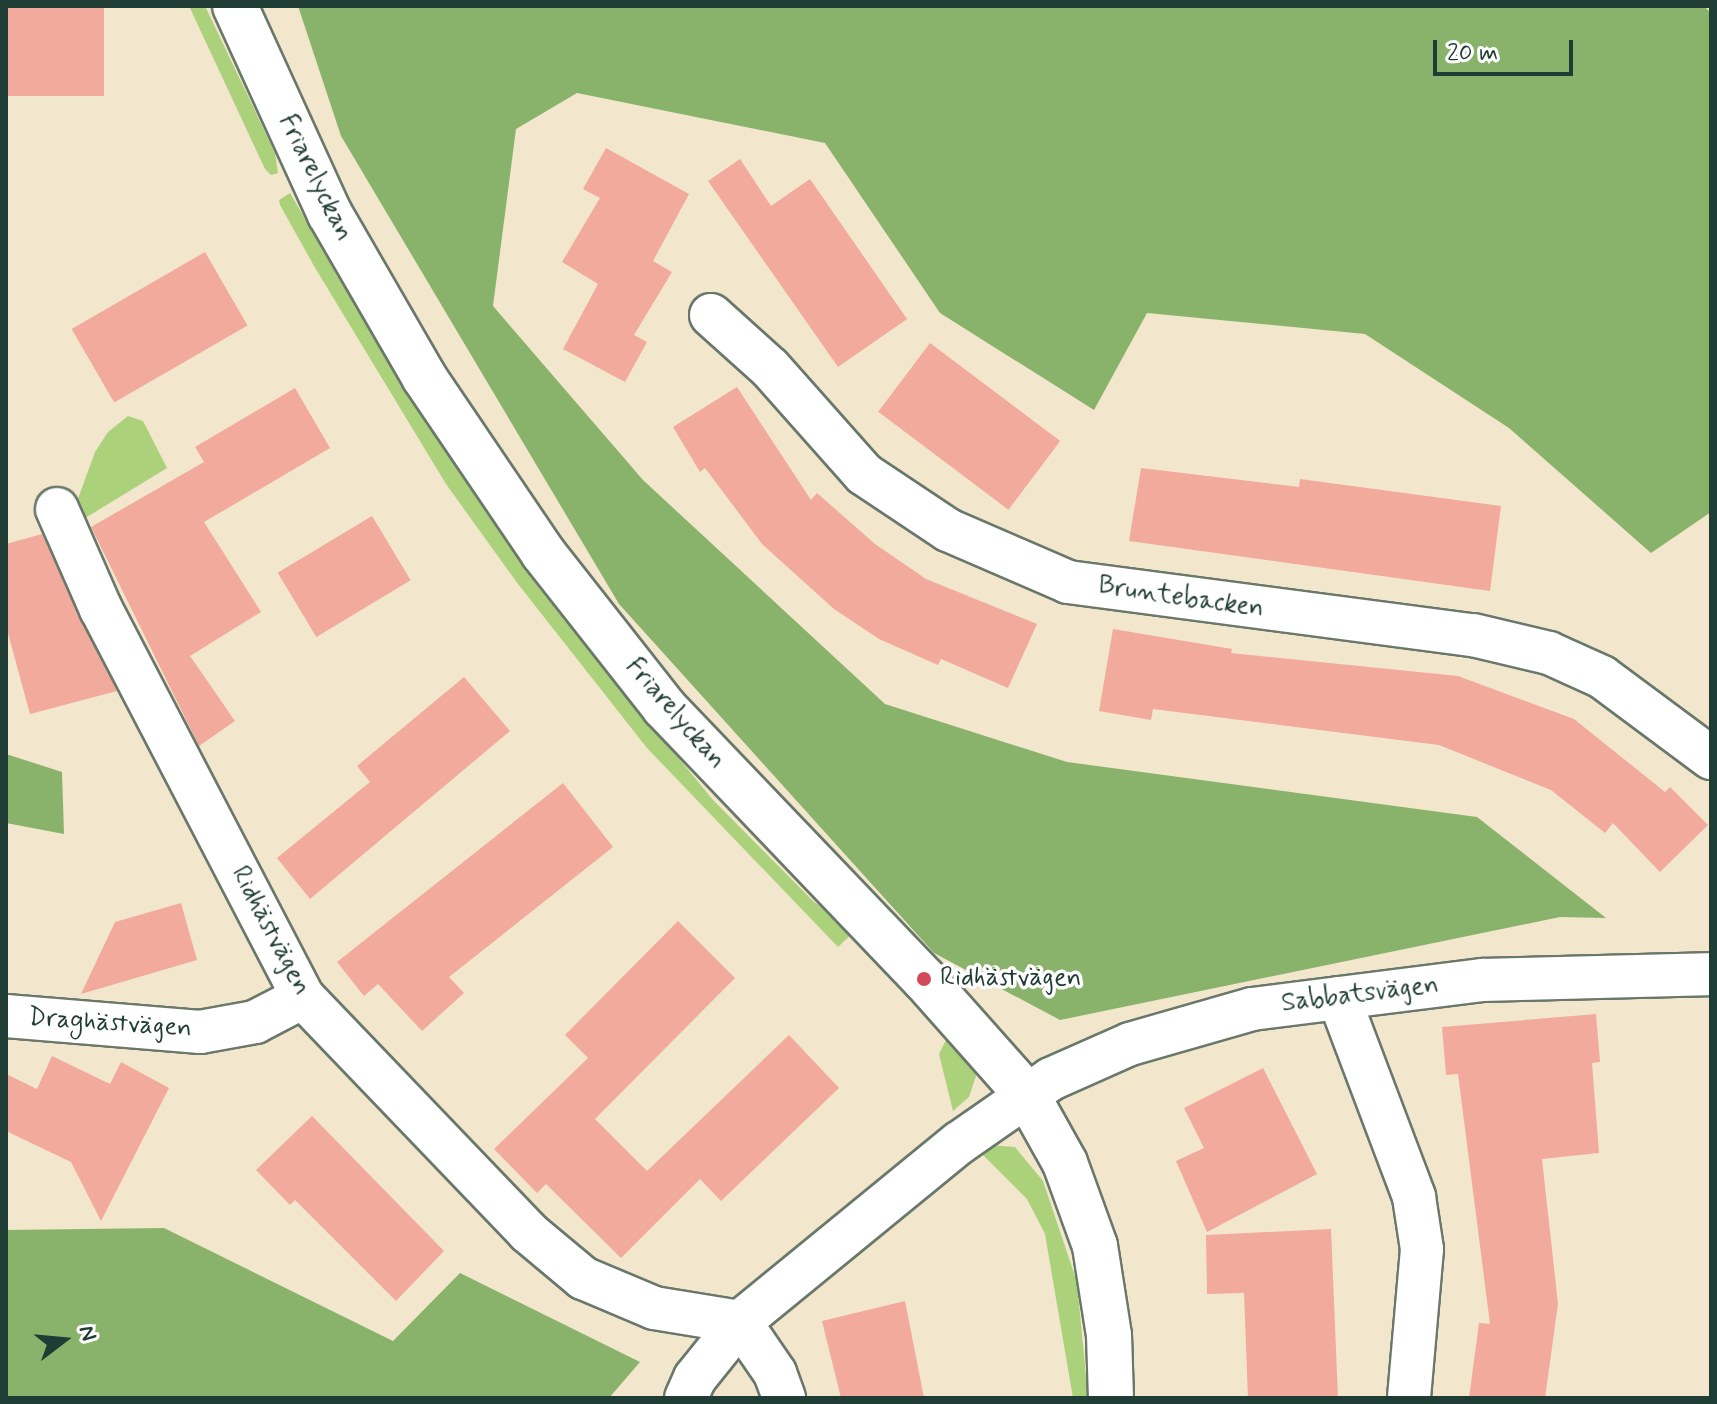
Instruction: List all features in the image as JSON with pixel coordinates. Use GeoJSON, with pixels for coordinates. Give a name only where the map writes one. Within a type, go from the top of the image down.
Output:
{"type":"FeatureCollection","features":[{"type":"Feature","properties":{"kind":"street","name":"Friarelyckan"},"geometry":{"type":"LineString","coordinates":[[235,6],[330,214],[424,377],[543,553],[664,707],[924,979],[1027,1095],[1065,1163],[1095,1246],[1109,1335],[1111,1398]]}},
{"type":"Feature","properties":{"kind":"street","name":"Bruntebacken"},"geometry":{"type":"LineString","coordinates":[[711,315],[770,368],[864,474],[948,530],[1068,582],[1473,635],[1549,653],[1602,677],[1711,758]]}},
{"type":"Feature","properties":{"kind":"street","name":"Ridhästvägen"},"geometry":{"type":"LineString","coordinates":[[57,509],[101,609],[303,997],[450,1155],[583,1278],[654,1308],[740,1322]]}},
{"type":"Feature","properties":{"kind":"street","name":"Sabbatsvägen"},"geometry":{"type":"LineString","coordinates":[[1027,1095],[1082,1063],[1130,1044],[1252,1009],[1483,980],[1711,974]]}},
{"type":"Feature","properties":{"kind":"street","name":"Draghästvägen"},"geometry":{"type":"LineString","coordinates":[[6,1016],[200,1032],[255,1022],[303,997]]}},
{"type":"Feature","properties":{"kind":"street"},"geometry":{"type":"LineString","coordinates":[[1339,998],[1414,1197],[1422,1249],[1409,1398]]}},
{"type":"Feature","properties":{"kind":"street"},"geometry":{"type":"LineString","coordinates":[[686,1398],[695,1378],[740,1322],[959,1143],[1027,1095]]}},
{"type":"Feature","properties":{"kind":"street"},"geometry":{"type":"LineString","coordinates":[[740,1322],[775,1373],[784,1398]]}},
{"type":"Feature","properties":{"kind":"green space"},"geometry":{"type":"Polygon","coordinates":[[[189,6],[205,6],[275,153],[278,173],[271,175],[265,169],[189,6]]]}},
{"type":"Feature","properties":{"kind":"green space"},"geometry":{"type":"Polygon","coordinates":[[[298,6],[1704,6],[1711,13],[1711,512],[1651,553],[1509,428],[1365,334],[1147,313],[1094,410],[940,313],[825,143],[577,93],[516,129],[493,306],[643,480],[885,704],[1067,762],[1477,817],[1606,918],[1560,917],[1060,1020],[934,953],[619,604],[341,136],[298,6]]]}},
{"type":"Feature","properties":{"kind":"green space"},"geometry":{"type":"Polygon","coordinates":[[[290,193],[387,360],[536,584],[713,800],[814,902],[857,929],[838,947],[647,748],[518,584],[446,484],[314,266],[280,205],[279,200],[290,193]]]}},
{"type":"Feature","properties":{"kind":"green space"},"geometry":{"type":"Polygon","coordinates":[[[128,416],[143,421],[167,468],[82,520],[75,507],[95,452],[108,432],[128,416]]]}},
{"type":"Feature","properties":{"kind":"green space"},"geometry":{"type":"Polygon","coordinates":[[[6,754],[62,772],[64,834],[6,823],[6,754]]]}},
{"type":"Feature","properties":{"kind":"green space"},"geometry":{"type":"Polygon","coordinates":[[[947,1038],[974,1056],[976,1076],[969,1097],[953,1111],[939,1054],[947,1038]]]}},
{"type":"Feature","properties":{"kind":"green space"},"geometry":{"type":"Polygon","coordinates":[[[989,1145],[1015,1147],[1043,1181],[1077,1282],[1088,1398],[1073,1398],[1045,1234],[1027,1199],[981,1153],[989,1145]]]}},
{"type":"Feature","properties":{"kind":"green space"},"geometry":{"type":"Polygon","coordinates":[[[164,1228],[393,1341],[460,1273],[640,1362],[609,1398],[6,1398],[6,1230],[164,1228]]]}},
{"type":"Feature","properties":{"kind":"building"},"geometry":{"type":"Polygon","coordinates":[[[6,6],[104,6],[104,96],[6,96],[6,6]]]}},
{"type":"Feature","properties":{"kind":"building"},"geometry":{"type":"Polygon","coordinates":[[[606,148],[689,194],[653,261],[672,272],[634,335],[647,342],[625,382],[563,349],[598,284],[562,262],[600,198],[583,189],[606,148]]]}},
{"type":"Feature","properties":{"kind":"building"},"geometry":{"type":"Polygon","coordinates":[[[740,159],[771,206],[810,179],[907,319],[838,367],[708,181],[740,159]]]}},
{"type":"Feature","properties":{"kind":"building"},"geometry":{"type":"Polygon","coordinates":[[[205,252],[248,326],[114,403],[72,329],[205,252]]]}},
{"type":"Feature","properties":{"kind":"building"},"geometry":{"type":"Polygon","coordinates":[[[930,343],[1060,441],[1008,510],[878,412],[930,343]]]}},
{"type":"Feature","properties":{"kind":"building"},"geometry":{"type":"Polygon","coordinates":[[[737,387],[811,500],[817,493],[875,544],[926,579],[1037,624],[1008,688],[941,659],[938,665],[879,639],[834,609],[762,544],[705,468],[700,472],[673,427],[737,387]]]}},
{"type":"Feature","properties":{"kind":"building"},"geometry":{"type":"Polygon","coordinates":[[[295,388],[330,448],[204,522],[261,612],[190,656],[235,721],[199,746],[91,527],[204,462],[195,447],[295,388]]]}},
{"type":"Feature","properties":{"kind":"building"},"geometry":{"type":"Polygon","coordinates":[[[1141,468],[1299,487],[1300,479],[1501,506],[1490,591],[1129,541],[1141,468]]]}},
{"type":"Feature","properties":{"kind":"building"},"geometry":{"type":"Polygon","coordinates":[[[372,516],[411,580],[316,637],[278,573],[372,516]]]}},
{"type":"Feature","properties":{"kind":"building"},"geometry":{"type":"Polygon","coordinates":[[[42,534],[117,691],[30,714],[6,626],[6,544],[42,534]]]}},
{"type":"Feature","properties":{"kind":"building"},"geometry":{"type":"Polygon","coordinates":[[[1113,629],[1232,649],[1231,653],[1458,676],[1574,719],[1665,792],[1670,787],[1708,825],[1660,872],[1613,823],[1605,833],[1551,790],[1439,745],[1153,709],[1151,720],[1099,711],[1113,629]]]}},
{"type":"Feature","properties":{"kind":"building"},"geometry":{"type":"Polygon","coordinates":[[[464,677],[510,731],[310,899],[277,858],[370,782],[357,766],[464,677]]]}},
{"type":"Feature","properties":{"kind":"building"},"geometry":{"type":"Polygon","coordinates":[[[563,783],[613,847],[449,977],[464,993],[422,1031],[378,984],[364,996],[337,962],[563,783]]]}},
{"type":"Feature","properties":{"kind":"building"},"geometry":{"type":"Polygon","coordinates":[[[181,903],[197,960],[81,994],[115,922],[181,903]]]}},
{"type":"Feature","properties":{"kind":"building"},"geometry":{"type":"Polygon","coordinates":[[[678,921],[735,978],[595,1119],[647,1171],[789,1035],[839,1088],[721,1201],[700,1179],[621,1258],[546,1184],[537,1193],[494,1149],[588,1058],[565,1035],[678,921]]]}},
{"type":"Feature","properties":{"kind":"building"},"geometry":{"type":"Polygon","coordinates":[[[1596,1014],[1600,1062],[1592,1063],[1599,1153],[1542,1159],[1558,1304],[1545,1398],[1469,1398],[1479,1323],[1490,1324],[1458,1074],[1446,1075],[1442,1027],[1596,1014]]]}},
{"type":"Feature","properties":{"kind":"building"},"geometry":{"type":"Polygon","coordinates":[[[52,1056],[110,1084],[121,1062],[169,1088],[101,1221],[71,1162],[6,1131],[6,1074],[37,1089],[52,1056]]]}},
{"type":"Feature","properties":{"kind":"building"},"geometry":{"type":"Polygon","coordinates":[[[1263,1068],[1317,1174],[1207,1232],[1176,1161],[1204,1148],[1184,1108],[1263,1068]]]}},
{"type":"Feature","properties":{"kind":"building"},"geometry":{"type":"Polygon","coordinates":[[[312,1116],[444,1251],[396,1301],[295,1200],[290,1205],[256,1170],[312,1116]]]}},
{"type":"Feature","properties":{"kind":"building"},"geometry":{"type":"Polygon","coordinates":[[[1331,1229],[1338,1398],[1248,1398],[1244,1293],[1207,1294],[1206,1235],[1331,1229]]]}},
{"type":"Feature","properties":{"kind":"building"},"geometry":{"type":"Polygon","coordinates":[[[905,1301],[924,1398],[841,1398],[822,1321],[905,1301]]]}},
{"type":"Feature","properties":{"kind":"place","name":"Ridhästvägen"},"geometry":{"type":"Point","coordinates":[924,979]}}]}
